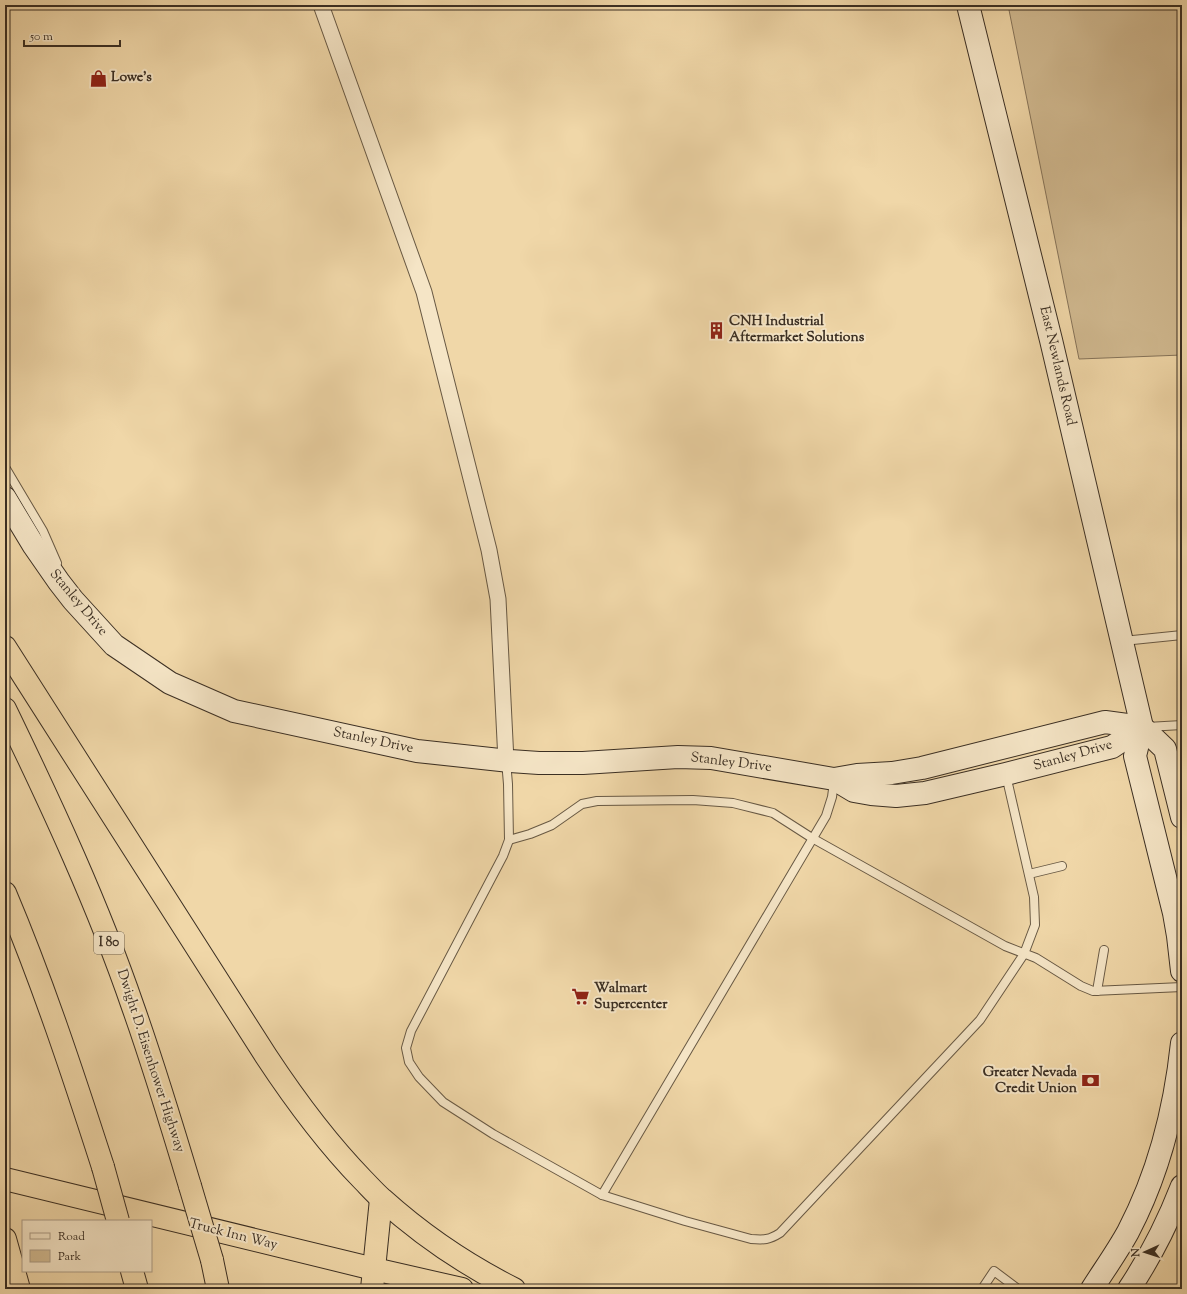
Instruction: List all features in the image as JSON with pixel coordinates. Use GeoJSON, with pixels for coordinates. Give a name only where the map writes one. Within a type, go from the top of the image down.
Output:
{"type":"FeatureCollection","features":[{"type":"Feature","properties":{"kind":"highway"},"geometry":{"type":"LineString","coordinates":[[5,647],[290,1092],[317,1129],[381,1199],[461,1260],[491,1278],[514,1289]]}},
{"type":"Feature","properties":{"kind":"highway","name":"Dwight D. Eisenhower Highway"},"geometry":{"type":"LineString","coordinates":[[5,709],[48,797],[101,922],[133,1006],[190,1186],[212,1260],[218,1289]]}},
{"type":"Feature","properties":{"kind":"highway"},"geometry":{"type":"LineString","coordinates":[[5,893],[29,949],[52,1012],[103,1167],[118,1220]]}},
{"type":"Feature","properties":{"kind":"highway","name":"Truck Inn Way"},"geometry":{"type":"LineString","coordinates":[[5,1179],[373,1279],[462,1289]]}},
{"type":"Feature","properties":{"kind":"highway"},"geometry":{"type":"LineString","coordinates":[[381,1199],[373,1279],[428,1289]]}},
{"type":"Feature","properties":{"kind":"highway"},"geometry":{"type":"LineString","coordinates":[[5,1239],[18,1289]]}},
{"type":"Feature","properties":{"kind":"highway"},"geometry":{"type":"LineString","coordinates":[[132,1272],[137,1289]]}},
{"type":"Feature","properties":{"kind":"street"},"geometry":{"type":"LineString","coordinates":[[321,5],[424,292],[485,537],[498,599],[506,761]]}},
{"type":"Feature","properties":{"kind":"street","name":"East Newlands Road"},"geometry":{"type":"LineString","coordinates":[[968,5],[1051,340],[1142,727],[1135,756],[1174,912],[1182,972]]}},
{"type":"Feature","properties":{"kind":"street","name":"Stanley Drive"},"geometry":{"type":"LineString","coordinates":[[5,498],[45,563],[73,600],[114,645],[170,683],[234,710],[417,751],[506,761],[539,763],[695,757],[728,760],[834,779],[892,773],[922,768],[1105,722],[1142,727]]}},
{"type":"Feature","properties":{"kind":"street"},"geometry":{"type":"LineString","coordinates":[[1142,727],[1165,749],[1182,817]]}},
{"type":"Feature","properties":{"kind":"street","name":"Stanley Drive"},"geometry":{"type":"LineString","coordinates":[[834,779],[854,791],[896,796],[925,793],[1112,747],[1142,727]]}},
{"type":"Feature","properties":{"kind":"street"},"geometry":{"type":"LineString","coordinates":[[1092,1289],[1128,1232],[1152,1176],[1170,1119],[1176,1091],[1182,1043]]}},
{"type":"Feature","properties":{"kind":"street"},"geometry":{"type":"LineString","coordinates":[[1129,1289],[1159,1240],[1182,1186]]}},
{"type":"Feature","properties":{"kind":"lane"},"geometry":{"type":"LineString","coordinates":[[5,467],[42,531],[73,600]]}},
{"type":"Feature","properties":{"kind":"lane"},"geometry":{"type":"LineString","coordinates":[[1122,641],[1182,635]]}},
{"type":"Feature","properties":{"kind":"lane"},"geometry":{"type":"LineString","coordinates":[[1142,727],[1182,725]]}},
{"type":"Feature","properties":{"kind":"lane"},"geometry":{"type":"LineString","coordinates":[[506,761],[509,840],[503,856],[411,1031],[406,1048],[409,1062],[419,1077],[443,1102],[494,1134],[602,1195],[678,1219],[751,1239],[762,1240],[771,1238],[780,1232],[980,1020],[1024,954],[1035,925],[1034,897],[1006,774]]}},
{"type":"Feature","properties":{"kind":"lane"},"geometry":{"type":"LineString","coordinates":[[602,1195],[826,816],[832,798],[834,779]]}},
{"type":"Feature","properties":{"kind":"lane"},"geometry":{"type":"LineString","coordinates":[[509,840],[530,834],[552,824],[582,804],[597,801],[693,800],[733,803],[773,813],[812,838],[1005,946],[1036,958],[1081,986],[1097,991],[1182,987]]}},
{"type":"Feature","properties":{"kind":"lane"},"geometry":{"type":"LineString","coordinates":[[1029,874],[1062,866]]}},
{"type":"Feature","properties":{"kind":"lane"},"geometry":{"type":"LineString","coordinates":[[1097,991],[1104,950]]}},
{"type":"Feature","properties":{"kind":"lane"},"geometry":{"type":"LineString","coordinates":[[982,1289],[994,1271],[1018,1289]]}},
{"type":"Feature","properties":{"kind":"green space"},"geometry":{"type":"Polygon","coordinates":[[[1008,5],[1182,5],[1182,355],[1079,359],[1008,5]]]}},
{"type":"Feature","properties":{"kind":"place","name":"Lowe's"},"geometry":{"type":"Point","coordinates":[98,78]}},
{"type":"Feature","properties":{"kind":"place","name":"CNH Industrial Aftermarket Solutions"},"geometry":{"type":"Point","coordinates":[716,330]}},
{"type":"Feature","properties":{"kind":"place","name":"Walmart Supercenter"},"geometry":{"type":"Point","coordinates":[581,997]}},
{"type":"Feature","properties":{"kind":"place","name":"Greater Nevada Credit Union"},"geometry":{"type":"Point","coordinates":[1090,1081]}}]}
